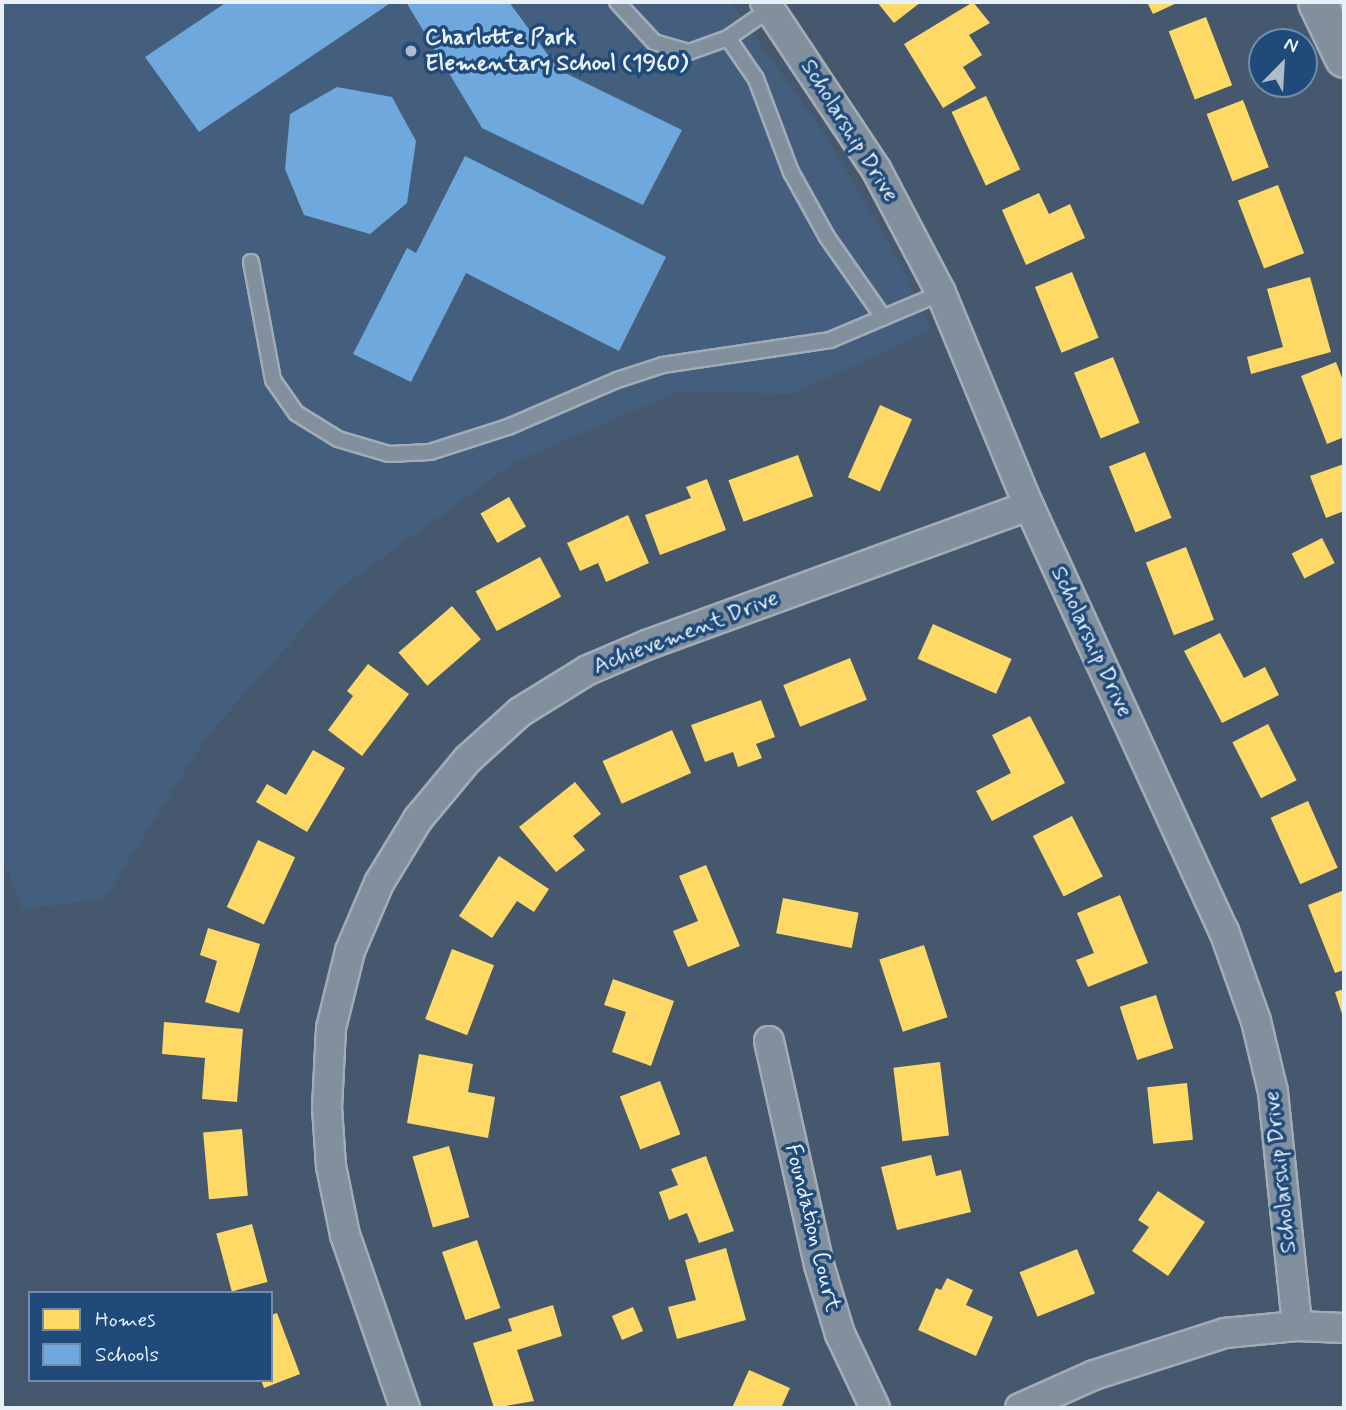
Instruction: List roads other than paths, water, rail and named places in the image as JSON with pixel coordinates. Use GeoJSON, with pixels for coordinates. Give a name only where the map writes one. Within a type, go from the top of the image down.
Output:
{"type":"FeatureCollection","features":[{"type":"Feature","properties":{"kind":"street"},"geometry":{"type":"LineString","coordinates":[[1317,2],[1344,58]]}},
{"type":"Feature","properties":{"kind":"street","name":"Scholarship Drive"},"geometry":{"type":"LineString","coordinates":[[768,5],[876,169],[941,293],[1029,506],[1224,931],[1256,1021],[1273,1092],[1297,1325]]}},
{"type":"Feature","properties":{"kind":"street","name":"Achievement Drive"},"geometry":{"type":"LineString","coordinates":[[405,1408],[345,1235],[331,1166],[327,1108],[331,1028],[350,951],[379,883],[418,820],[468,759],[520,712],[588,670],[649,644],[1029,506]]}},
{"type":"Feature","properties":{"kind":"street","name":"Foundation Court"},"geometry":{"type":"LineString","coordinates":[[769,1041],[819,1265],[840,1334],[876,1408]]}},
{"type":"Feature","properties":{"kind":"street"},"geometry":{"type":"LineString","coordinates":[[1020,1408],[1157,1353],[1225,1333],[1297,1325],[1344,1328]]}},
{"type":"Feature","properties":{"kind":"lane"},"geometry":{"type":"LineString","coordinates":[[617,2],[654,42],[689,52],[728,38],[768,5]]}},
{"type":"Feature","properties":{"kind":"lane"},"geometry":{"type":"LineString","coordinates":[[728,38],[756,79],[791,172],[827,237],[883,317]]}},
{"type":"Feature","properties":{"kind":"lane"},"geometry":{"type":"LineString","coordinates":[[251,262],[273,380],[296,413],[338,439],[388,454],[430,452],[508,427],[617,380],[663,365],[830,340],[941,293]]}},
{"type":"Feature","properties":{"kind":"place","name":"Charlotte Park Elementary School (1960)"},"geometry":{"type":"Point","coordinates":[411,51]}}]}
